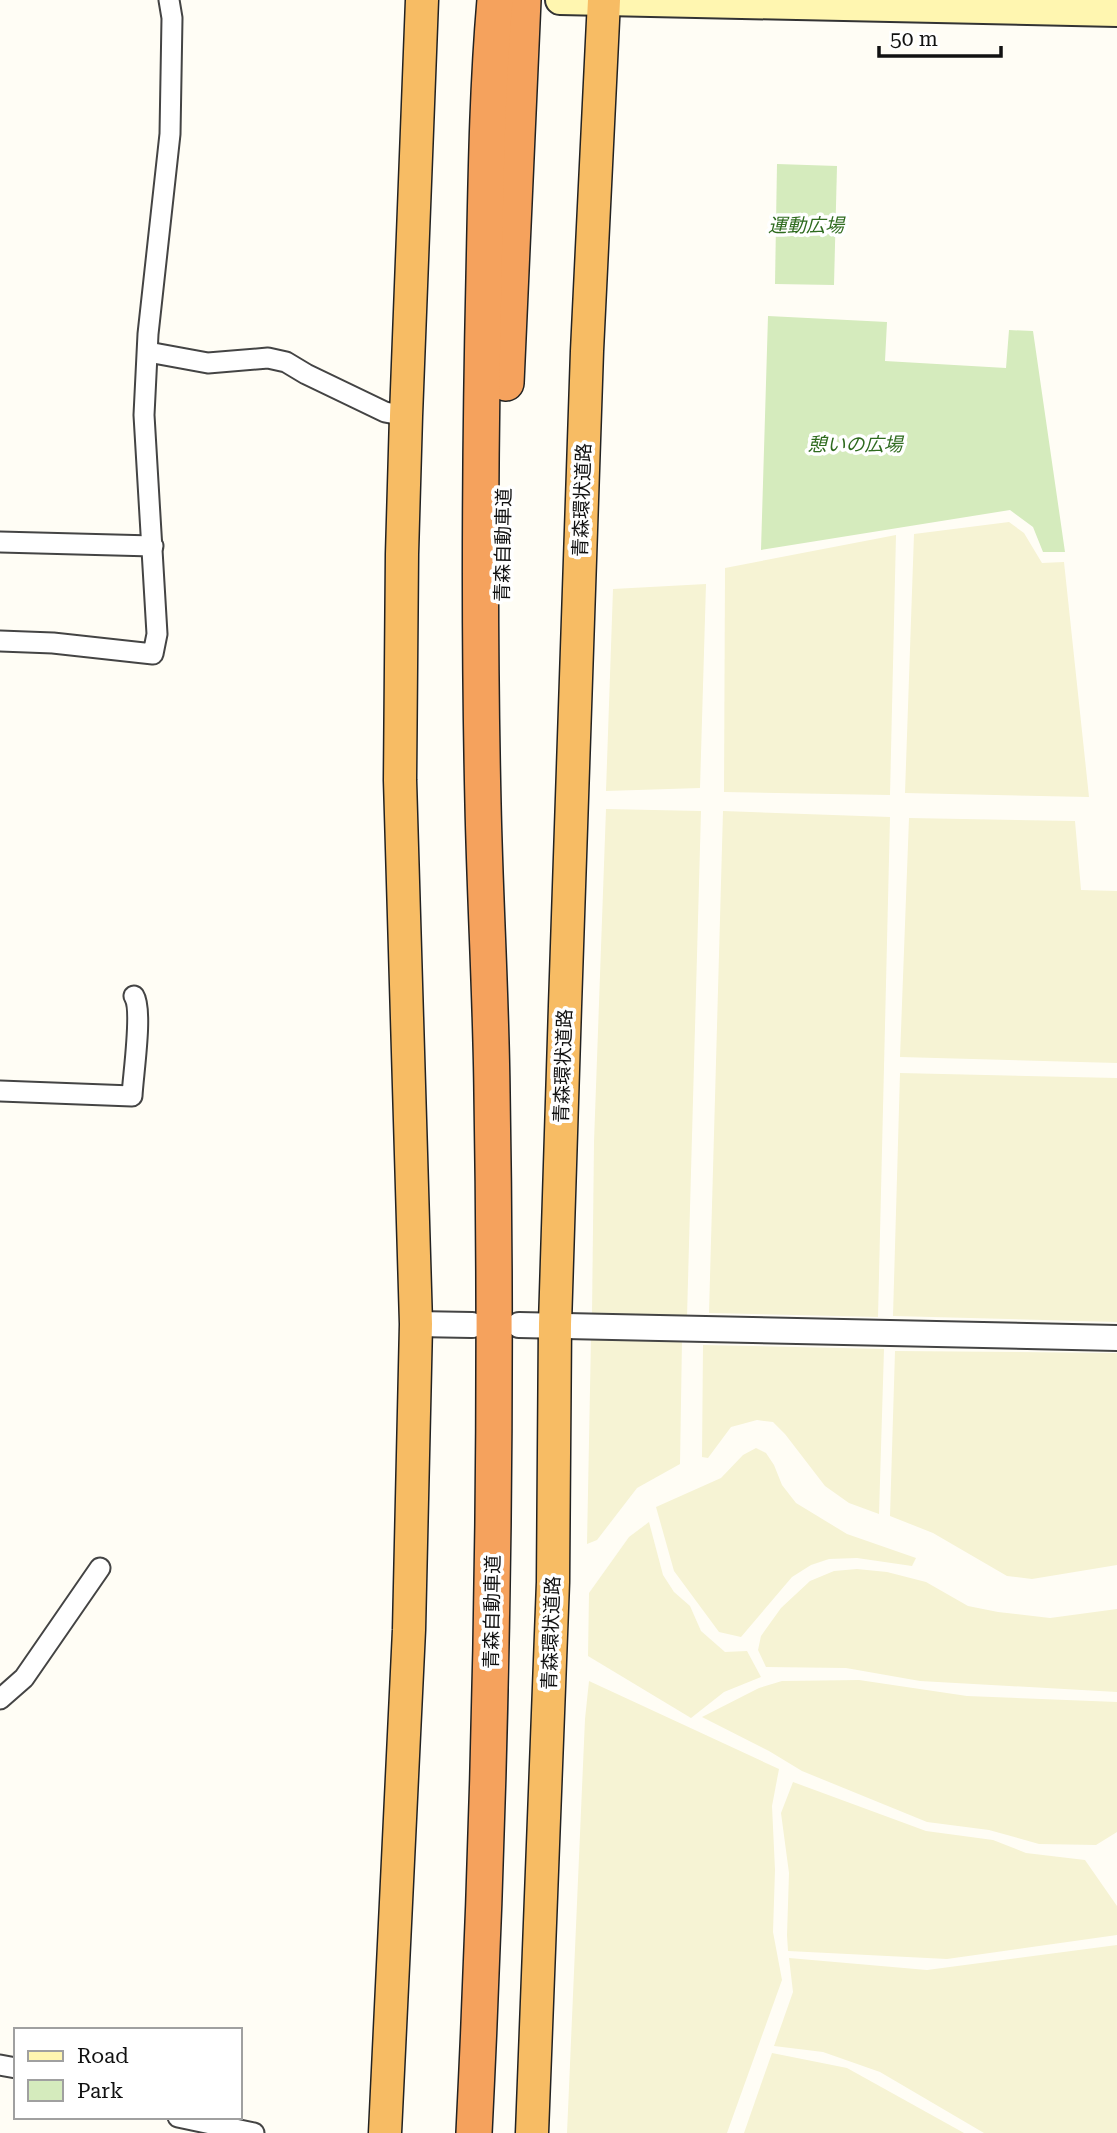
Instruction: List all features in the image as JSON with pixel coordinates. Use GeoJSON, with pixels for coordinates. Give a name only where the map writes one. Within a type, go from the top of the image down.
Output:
{"type":"FeatureCollection","features":[{"type":"Feature","properties":{"kind":"highway"},"geometry":{"type":"LineString","coordinates":[[385,2133],[409,1630],[416,1324],[400,780],[402,554],[422,0]]}},
{"type":"Feature","properties":{"kind":"highway"},"geometry":{"type":"LineString","coordinates":[[490,0],[498,93]]}},
{"type":"Feature","properties":{"kind":"highway","name":"青森環状道路"},"geometry":{"type":"LineString","coordinates":[[533,2133],[553,1582],[555,1324],[586,379],[604,1]]}},
{"type":"Feature","properties":{"kind":"highway","name":"青森自動車道"},"geometry":{"type":"LineString","coordinates":[[474,2133],[492,1639],[495,1378],[492,1090],[500,806],[505,408],[498,93],[517,5]]}},
{"type":"Feature","properties":{"kind":"main road"},"geometry":{"type":"LineString","coordinates":[[560,0],[1117,12]]}},
{"type":"Feature","properties":{"kind":"street"},"geometry":{"type":"LineString","coordinates":[[0,641],[53,643],[153,654],[157,634],[144,415],[148,334],[170,134],[172,18],[169,0]]}},
{"type":"Feature","properties":{"kind":"street"},"geometry":{"type":"LineString","coordinates":[[148,352],[208,363],[268,358],[286,362],[385,412],[406,416]]}},
{"type":"Feature","properties":{"kind":"street"},"geometry":{"type":"LineString","coordinates":[[0,542],[153,546]]}},
{"type":"Feature","properties":{"kind":"street"},"geometry":{"type":"LineString","coordinates":[[0,1091],[132,1096],[138,1015],[138,1002],[134,996]]}},
{"type":"Feature","properties":{"kind":"street"},"geometry":{"type":"LineString","coordinates":[[416,1324],[472,1325]]}},
{"type":"Feature","properties":{"kind":"street"},"geometry":{"type":"LineString","coordinates":[[519,1325],[1117,1338]]}},
{"type":"Feature","properties":{"kind":"street"},"geometry":{"type":"LineString","coordinates":[[0,1699],[24,1678],[100,1568]]}},
{"type":"Feature","properties":{"kind":"street"},"geometry":{"type":"LineString","coordinates":[[180,2123],[254,2133]]}},
{"type":"Feature","properties":{"kind":"shaded area"},"geometry":{"type":"Polygon","coordinates":[[[1009,522],[1024,533],[1042,563],[1064,562],[1089,797],[905,793],[914,534],[1009,522]]]}},
{"type":"Feature","properties":{"kind":"shaded area"},"geometry":{"type":"Polygon","coordinates":[[[896,535],[890,795],[724,792],[725,568],[896,535]]]}},
{"type":"Feature","properties":{"kind":"shaded area"},"geometry":{"type":"Polygon","coordinates":[[[706,584],[700,788],[606,791],[613,589],[706,584]]]}},
{"type":"Feature","properties":{"kind":"shaded area"},"geometry":{"type":"Polygon","coordinates":[[[606,809],[701,811],[687,1317],[592,1314],[594,1142],[606,809]]]}},
{"type":"Feature","properties":{"kind":"shaded area"},"geometry":{"type":"Polygon","coordinates":[[[723,811],[890,817],[878,1317],[709,1313],[723,811]]]}},
{"type":"Feature","properties":{"kind":"shaded area"},"geometry":{"type":"Polygon","coordinates":[[[909,818],[1075,821],[1081,890],[1117,891],[1117,1063],[900,1057],[909,818]]]}},
{"type":"Feature","properties":{"kind":"shaded area"},"geometry":{"type":"Polygon","coordinates":[[[900,1073],[1117,1078],[1117,1322],[893,1316],[900,1073]]]}},
{"type":"Feature","properties":{"kind":"shaded area"},"geometry":{"type":"Polygon","coordinates":[[[591,1338],[682,1340],[680,1464],[637,1488],[597,1540],[587,1544],[591,1338]]]}},
{"type":"Feature","properties":{"kind":"shaded area"},"geometry":{"type":"Polygon","coordinates":[[[703,1345],[884,1349],[879,1514],[849,1503],[825,1486],[773,1422],[757,1420],[731,1427],[708,1458],[702,1457],[703,1345]]]}},
{"type":"Feature","properties":{"kind":"shaded area"},"geometry":{"type":"Polygon","coordinates":[[[895,1351],[1117,1353],[1117,1565],[1032,1579],[1007,1576],[933,1533],[890,1516],[895,1351]]]}},
{"type":"Feature","properties":{"kind":"shaded area"},"geometry":{"type":"Polygon","coordinates":[[[756,1448],[766,1453],[782,1485],[796,1503],[847,1534],[916,1558],[912,1566],[857,1558],[829,1559],[811,1565],[792,1577],[741,1637],[719,1632],[674,1571],[656,1507],[721,1478],[743,1455],[756,1448]]]}},
{"type":"Feature","properties":{"kind":"shaded area"},"geometry":{"type":"Polygon","coordinates":[[[649,1522],[663,1575],[674,1592],[690,1606],[701,1631],[725,1652],[747,1651],[761,1677],[724,1692],[691,1718],[588,1656],[589,1593],[629,1537],[649,1522]]]}},
{"type":"Feature","properties":{"kind":"shaded area"},"geometry":{"type":"Polygon","coordinates":[[[857,1569],[887,1572],[926,1582],[968,1606],[998,1612],[1050,1618],[1117,1609],[1117,1692],[920,1681],[846,1668],[766,1667],[758,1650],[761,1636],[781,1608],[810,1581],[834,1571],[857,1569]]]}},
{"type":"Feature","properties":{"kind":"shaded area"},"geometry":{"type":"Polygon","coordinates":[[[859,1680],[967,1696],[1117,1702],[1117,1832],[1096,1845],[1039,1844],[989,1830],[927,1822],[802,1771],[702,1717],[759,1688],[782,1681],[859,1680]]]}},
{"type":"Feature","properties":{"kind":"shaded area"},"geometry":{"type":"Polygon","coordinates":[[[589,1681],[779,1769],[772,1806],[775,1870],[773,1932],[782,1980],[727,2133],[567,2133],[585,1719],[589,1681]]]}},
{"type":"Feature","properties":{"kind":"shaded area"},"geometry":{"type":"Polygon","coordinates":[[[793,1782],[926,1831],[993,1840],[1026,1853],[1085,1860],[1117,1906],[1117,1935],[947,1959],[788,1951],[789,1873],[781,1813],[793,1782]]]}},
{"type":"Feature","properties":{"kind":"shaded area"},"geometry":{"type":"Polygon","coordinates":[[[1117,1945],[1117,2133],[984,2133],[880,2072],[823,2052],[774,2046],[793,1992],[789,1958],[927,1970],[1117,1945]]]}},
{"type":"Feature","properties":{"kind":"shaded area"},"geometry":{"type":"Polygon","coordinates":[[[772,2053],[847,2068],[964,2133],[744,2133],[772,2053]]]}},
{"type":"Feature","properties":{"kind":"green space","name":"運動広場"},"geometry":{"type":"Polygon","coordinates":[[[777,164],[837,166],[834,285],[775,284],[777,164]]]}},
{"type":"Feature","properties":{"kind":"green space","name":"憩いの広場"},"geometry":{"type":"Polygon","coordinates":[[[768,316],[887,322],[885,361],[1006,368],[1009,330],[1033,331],[1065,552],[1043,552],[1033,527],[1010,510],[761,550],[768,316]]]}}]}
